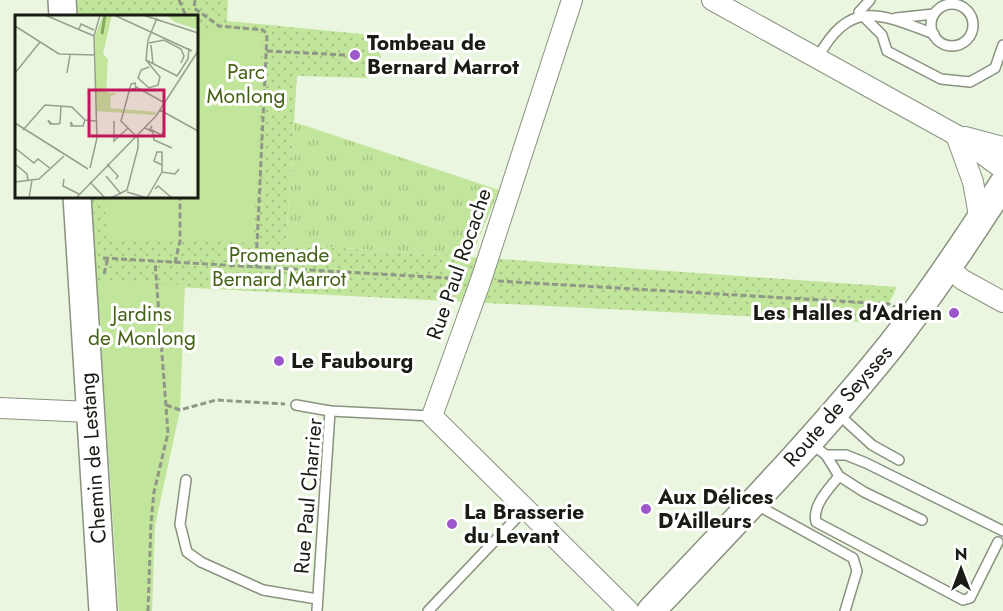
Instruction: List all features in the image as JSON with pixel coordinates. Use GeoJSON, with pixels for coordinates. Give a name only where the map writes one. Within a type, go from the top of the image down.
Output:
{"type":"FeatureCollection","features":[{"type":"Feature","properties":{"kind":"main road"},"geometry":{"type":"LineString","coordinates":[[62,0],[63,15]]}},
{"type":"Feature","properties":{"kind":"main road","name":"Route de Seysses"},"geometry":{"type":"LineString","coordinates":[[651,611],[753,502],[817,448],[835,411],[889,348],[948,268],[1003,184]]}},
{"type":"Feature","properties":{"kind":"main road","name":"Chemin de Lestang"},"geometry":{"type":"LineString","coordinates":[[77,198],[103,611]]}},
{"type":"Feature","properties":{"kind":"street","name":"Rue Paul Rocache"},"geometry":{"type":"LineString","coordinates":[[432,417],[481,280],[572,0]]}},
{"type":"Feature","properties":{"kind":"street"},"geometry":{"type":"LineString","coordinates":[[712,0],[956,135],[1003,169]]}},
{"type":"Feature","properties":{"kind":"street"},"geometry":{"type":"LineString","coordinates":[[956,135],[1003,147]]}},
{"type":"Feature","properties":{"kind":"street"},"geometry":{"type":"LineString","coordinates":[[956,135],[973,182],[980,221]]}},
{"type":"Feature","properties":{"kind":"street"},"geometry":{"type":"LineString","coordinates":[[948,268],[963,280],[1003,302]]}},
{"type":"Feature","properties":{"kind":"street"},"geometry":{"type":"LineString","coordinates":[[0,408],[90,412]]}},
{"type":"Feature","properties":{"kind":"street"},"geometry":{"type":"LineString","coordinates":[[432,417],[629,611]]}},
{"type":"Feature","properties":{"kind":"lane"},"geometry":{"type":"LineString","coordinates":[[818,57],[836,25],[846,17],[859,12],[870,0]]}},
{"type":"Feature","properties":{"kind":"lane"},"geometry":{"type":"LineString","coordinates":[[894,18],[934,14],[945,5],[960,5],[971,15],[973,29],[966,41],[952,46],[939,41],[934,34],[932,21],[934,14]]}},
{"type":"Feature","properties":{"kind":"lane"},"geometry":{"type":"LineString","coordinates":[[859,12],[894,18],[934,34]]}},
{"type":"Feature","properties":{"kind":"lane"},"geometry":{"type":"LineString","coordinates":[[859,12],[882,34],[887,51],[941,79],[970,82],[995,68],[1003,45]]}},
{"type":"Feature","properties":{"kind":"lane"},"geometry":{"type":"LineString","coordinates":[[296,405],[330,411]]}},
{"type":"Feature","properties":{"kind":"lane","name":"Rue Paul Charrier"},"geometry":{"type":"LineString","coordinates":[[316,611],[330,411],[432,417]]}},
{"type":"Feature","properties":{"kind":"lane"},"geometry":{"type":"LineString","coordinates":[[835,411],[872,445],[899,460]]}},
{"type":"Feature","properties":{"kind":"lane"},"geometry":{"type":"LineString","coordinates":[[817,448],[839,476],[864,492],[922,520]]}},
{"type":"Feature","properties":{"kind":"lane"},"geometry":{"type":"LineString","coordinates":[[817,448],[846,455],[1003,531]]}},
{"type":"Feature","properties":{"kind":"lane"},"geometry":{"type":"LineString","coordinates":[[839,476],[820,500],[815,516],[816,522],[963,600],[970,598],[998,542]]}},
{"type":"Feature","properties":{"kind":"lane"},"geometry":{"type":"LineString","coordinates":[[186,480],[180,524],[187,552],[201,562],[263,590],[317,599]]}},
{"type":"Feature","properties":{"kind":"lane"},"geometry":{"type":"LineString","coordinates":[[753,502],[853,558],[857,571],[845,611]]}},
{"type":"Feature","properties":{"kind":"lane"},"geometry":{"type":"LineString","coordinates":[[428,611],[525,509]]}},
{"type":"Feature","properties":{"kind":"path"},"geometry":{"type":"LineString","coordinates":[[179,0],[186,15]]}},
{"type":"Feature","properties":{"kind":"path"},"geometry":{"type":"LineString","coordinates":[[194,8],[195,0]]}},
{"type":"Feature","properties":{"kind":"path"},"geometry":{"type":"LineString","coordinates":[[184,10],[194,8],[219,26],[262,30],[267,34],[256,266]]}},
{"type":"Feature","properties":{"kind":"path"},"geometry":{"type":"LineString","coordinates":[[267,51],[345,55]]}},
{"type":"Feature","properties":{"kind":"path"},"geometry":{"type":"LineString","coordinates":[[175,263],[180,241],[180,198]]}},
{"type":"Feature","properties":{"kind":"path"},"geometry":{"type":"LineString","coordinates":[[148,611],[153,502],[168,433],[156,262]]}},
{"type":"Feature","properties":{"kind":"path"},"geometry":{"type":"LineString","coordinates":[[166,405],[180,410],[216,400],[296,405]]}},
{"type":"Feature","properties":{"kind":"green space"},"geometry":{"type":"Polygon","coordinates":[[[74,0],[228,0],[227,21],[362,34],[373,41],[378,47],[381,60],[373,74],[367,78],[297,76],[286,244],[897,287],[879,323],[97,283],[91,198],[198,198],[198,15],[75,15],[74,0]]]}},
{"type":"Feature","properties":{"kind":"green space","name":"Jardins de Monlong"},"geometry":{"type":"Polygon","coordinates":[[[201,29],[262,33],[254,243],[108,238],[104,198],[198,198],[198,51],[201,29]]]}},
{"type":"Feature","properties":{"kind":"green space"},"geometry":{"type":"Polygon","coordinates":[[[294,122],[499,190],[471,257],[286,244],[294,122]]]}},
{"type":"Feature","properties":{"kind":"green space","name":"Jardins de Monlong"},"geometry":{"type":"Polygon","coordinates":[[[97,283],[185,285],[180,410],[155,526],[152,611],[119,611],[97,283]]]}},
{"type":"Feature","properties":{"kind":"place","name":"Tombeau de Bernard Marrot"},"geometry":{"type":"Point","coordinates":[355,55]}},
{"type":"Feature","properties":{"kind":"place","name":"Les Halles d'Adrien"},"geometry":{"type":"Point","coordinates":[954,313]}},
{"type":"Feature","properties":{"kind":"place","name":"Le Faubourg"},"geometry":{"type":"Point","coordinates":[279,361]}},
{"type":"Feature","properties":{"kind":"place","name":"Aux Délices D'Ailleurs"},"geometry":{"type":"Point","coordinates":[646,509]}},
{"type":"Feature","properties":{"kind":"place","name":"La Brasserie du Levant"},"geometry":{"type":"Point","coordinates":[452,524]}},
{"type":"Feature","properties":{"kind":"park label","name":"Parc Monlong"},"geometry":{"type":"Point","coordinates":[246,84]}},
{"type":"Feature","properties":{"kind":"park label","name":"Promenade Bernard Marrot"},"geometry":{"type":"Point","coordinates":[279,267]}}]}
